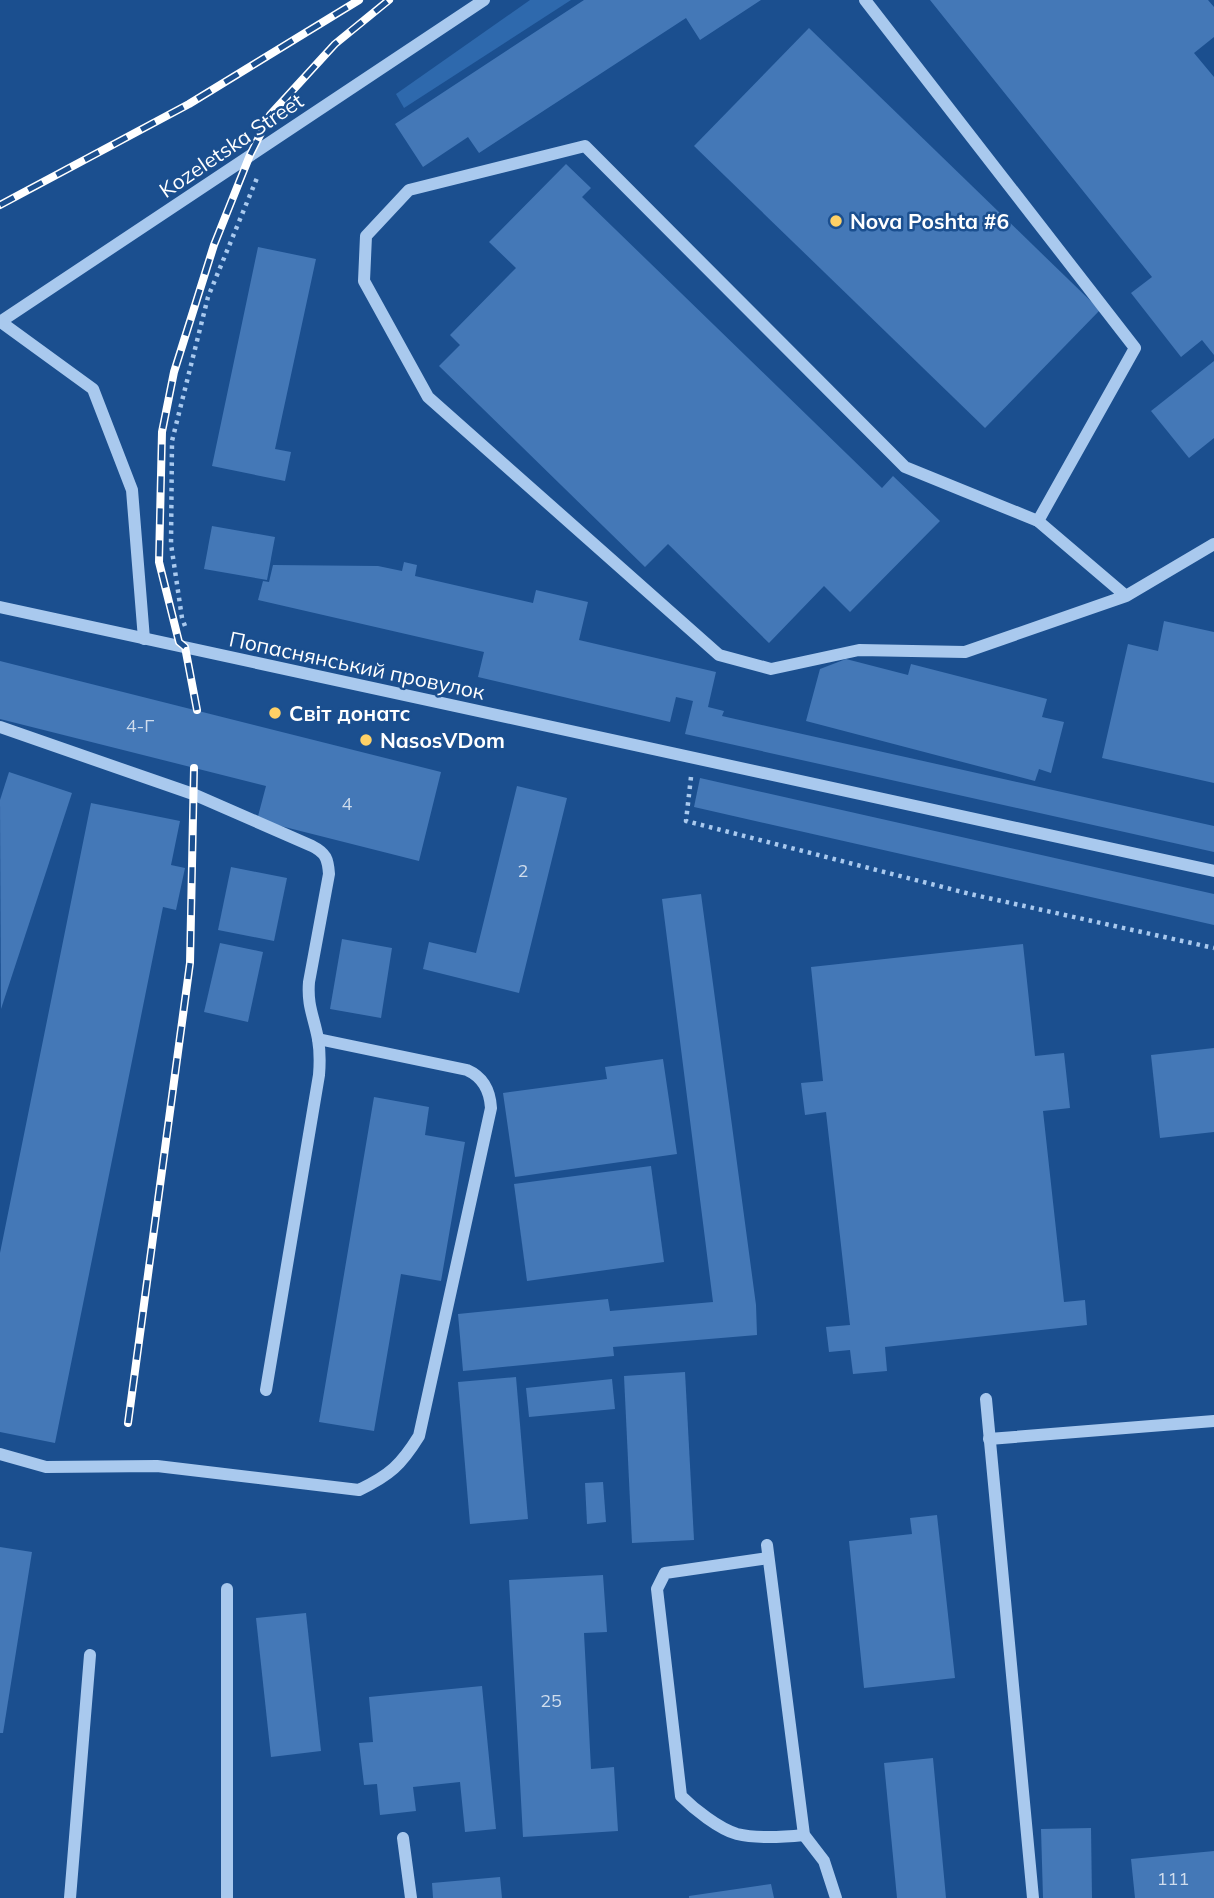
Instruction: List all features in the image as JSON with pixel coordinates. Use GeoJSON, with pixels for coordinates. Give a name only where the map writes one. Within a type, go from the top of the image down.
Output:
{"type":"FeatureCollection","features":[{"type":"Feature","properties":{"kind":"street","name":"Kozeletska Street"},"geometry":{"type":"LineString","coordinates":[[1,322],[484,0]]}},
{"type":"Feature","properties":{"kind":"street"},"geometry":{"type":"LineString","coordinates":[[865,0],[1135,348],[1038,521]]}},
{"type":"Feature","properties":{"kind":"street"},"geometry":{"type":"LineString","coordinates":[[1126,596],[1038,521],[905,467],[585,146],[409,190],[366,236],[364,281],[428,397],[719,655],[771,669],[859,650],[965,652],[1126,596],[1214,544]]}},
{"type":"Feature","properties":{"kind":"street"},"geometry":{"type":"LineString","coordinates":[[1,322],[93,389],[132,490],[144,639]]}},
{"type":"Feature","properties":{"kind":"street","name":"Попаснянський провулок"},"geometry":{"type":"LineString","coordinates":[[0,607],[1214,871]]}},
{"type":"Feature","properties":{"kind":"street"},"geometry":{"type":"LineString","coordinates":[[0,727],[193,794],[324,852],[328,862],[328,874],[307,998],[318,1039],[319,1074],[266,1390]]}},
{"type":"Feature","properties":{"kind":"street"},"geometry":{"type":"LineString","coordinates":[[0,1454],[46,1467],[157,1466],[359,1490],[384,1477],[405,1459],[419,1436],[491,1108],[490,1095],[475,1073],[467,1070],[318,1039]]}},
{"type":"Feature","properties":{"kind":"street"},"geometry":{"type":"LineString","coordinates":[[986,1399],[1033,1898]]}},
{"type":"Feature","properties":{"kind":"street"},"geometry":{"type":"LineString","coordinates":[[989,1439],[1214,1421]]}},
{"type":"Feature","properties":{"kind":"street"},"geometry":{"type":"LineString","coordinates":[[767,1545],[804,1835],[824,1861],[836,1898]]}},
{"type":"Feature","properties":{"kind":"street"},"geometry":{"type":"LineString","coordinates":[[768,1558],[666,1573],[657,1590],[681,1796],[698,1813],[736,1834],[777,1838],[804,1835]]}},
{"type":"Feature","properties":{"kind":"street"},"geometry":{"type":"LineString","coordinates":[[227,1589],[228,1898]]}},
{"type":"Feature","properties":{"kind":"street"},"geometry":{"type":"LineString","coordinates":[[70,1898],[90,1655]]}},
{"type":"Feature","properties":{"kind":"street"},"geometry":{"type":"LineString","coordinates":[[403,1838],[411,1898]]}},
{"type":"Feature","properties":{"kind":"path"},"geometry":{"type":"LineString","coordinates":[[194,650],[182,618],[171,544],[172,441],[208,297],[260,170]]}},
{"type":"Feature","properties":{"kind":"path"},"geometry":{"type":"LineString","coordinates":[[699,760],[686,821],[970,894],[1214,948]]}},
{"type":"Feature","properties":{"kind":"shaded area"},"geometry":{"type":"Polygon","coordinates":[[[530,0],[571,0],[404,108],[396,94],[530,0]]]}},
{"type":"Feature","properties":{"kind":"building"},"geometry":{"type":"Polygon","coordinates":[[[584,0],[761,0],[700,40],[686,18],[479,153],[468,137],[423,167],[395,124],[584,0]]]}},
{"type":"Feature","properties":{"kind":"building"},"geometry":{"type":"Polygon","coordinates":[[[930,0],[1208,0],[1214,7],[1214,37],[1194,53],[1214,77],[1214,355],[1202,340],[1181,357],[1131,293],[1152,277],[930,0]]]}},
{"type":"Feature","properties":{"kind":"building"},"geometry":{"type":"Polygon","coordinates":[[[809,28],[1100,310],[985,428],[694,146],[809,28]]]}},
{"type":"Feature","properties":{"kind":"building"},"geometry":{"type":"Polygon","coordinates":[[[566,164],[591,188],[582,197],[882,488],[893,476],[940,521],[850,612],[824,586],[769,643],[668,544],[645,567],[439,366],[460,345],[450,335],[516,268],[489,242],[566,164]]]}},
{"type":"Feature","properties":{"kind":"building"},"geometry":{"type":"Polygon","coordinates":[[[258,247],[316,259],[275,449],[291,452],[285,481],[212,466],[258,247]]]}},
{"type":"Feature","properties":{"kind":"building"},"geometry":{"type":"Polygon","coordinates":[[[1214,361],[1214,438],[1189,458],[1151,411],[1214,361]]]}},
{"type":"Feature","properties":{"kind":"building"},"geometry":{"type":"Polygon","coordinates":[[[212,526],[275,537],[267,580],[204,569],[212,526]]]}},
{"type":"Feature","properties":{"kind":"building"},"geometry":{"type":"Polygon","coordinates":[[[404,562],[417,565],[415,576],[533,603],[536,590],[588,602],[579,640],[716,672],[708,707],[724,711],[722,716],[1214,826],[1214,852],[685,734],[693,701],[676,697],[670,722],[478,677],[484,652],[258,600],[263,581],[269,582],[273,565],[378,566],[402,571],[404,562]]]}},
{"type":"Feature","properties":{"kind":"building"},"geometry":{"type":"Polygon","coordinates":[[[1164,621],[1214,632],[1214,783],[1102,758],[1128,644],[1158,651],[1164,621]]]}},
{"type":"Feature","properties":{"kind":"building"},"geometry":{"type":"Polygon","coordinates":[[[846,659],[908,675],[911,664],[1047,699],[1042,717],[1064,722],[1051,773],[1039,769],[1035,781],[806,721],[820,669],[846,659]]]}},
{"type":"Feature","properties":{"kind":"building"},"geometry":{"type":"Polygon","coordinates":[[[0,661],[441,772],[419,861],[257,820],[266,786],[0,719],[0,661]]]}},
{"type":"Feature","properties":{"kind":"building"},"geometry":{"type":"Polygon","coordinates":[[[9,772],[72,793],[1,1009],[0,800],[9,772]]]}},
{"type":"Feature","properties":{"kind":"building"},"geometry":{"type":"Polygon","coordinates":[[[700,778],[1214,894],[1214,925],[694,807],[700,778]]]}},
{"type":"Feature","properties":{"kind":"building"},"geometry":{"type":"Polygon","coordinates":[[[517,786],[567,798],[519,993],[423,969],[429,942],[476,953],[517,786]]]}},
{"type":"Feature","properties":{"kind":"building"},"geometry":{"type":"Polygon","coordinates":[[[91,803],[180,821],[171,865],[185,868],[176,910],[163,907],[55,1443],[0,1432],[0,1253],[91,803]]]}},
{"type":"Feature","properties":{"kind":"building"},"geometry":{"type":"Polygon","coordinates":[[[231,867],[287,878],[274,941],[218,930],[231,867]]]}},
{"type":"Feature","properties":{"kind":"building"},"geometry":{"type":"Polygon","coordinates":[[[701,894],[756,1305],[757,1335],[613,1347],[614,1356],[463,1371],[458,1314],[608,1299],[610,1311],[713,1302],[662,899],[701,894]]]}},
{"type":"Feature","properties":{"kind":"building"},"geometry":{"type":"Polygon","coordinates":[[[342,939],[392,948],[381,1018],[330,1009],[342,939]]]}},
{"type":"Feature","properties":{"kind":"building"},"geometry":{"type":"Polygon","coordinates":[[[220,943],[263,952],[248,1022],[204,1012],[220,943]]]}},
{"type":"Feature","properties":{"kind":"building"},"geometry":{"type":"Polygon","coordinates":[[[1023,944],[1035,1056],[1064,1053],[1070,1108],[1043,1111],[1064,1302],[1085,1300],[1087,1325],[885,1347],[887,1371],[853,1374],[850,1350],[829,1352],[826,1327],[850,1325],[826,1112],[805,1115],[801,1083],[823,1081],[811,967],[1023,944]]]}},
{"type":"Feature","properties":{"kind":"building"},"geometry":{"type":"Polygon","coordinates":[[[1214,1048],[1214,1132],[1160,1138],[1151,1055],[1214,1048]]]}},
{"type":"Feature","properties":{"kind":"building"},"geometry":{"type":"Polygon","coordinates":[[[663,1059],[677,1154],[515,1177],[503,1093],[607,1079],[605,1067],[663,1059]]]}},
{"type":"Feature","properties":{"kind":"building"},"geometry":{"type":"Polygon","coordinates":[[[374,1097],[429,1107],[425,1135],[465,1142],[441,1281],[401,1274],[374,1431],[319,1422],[374,1097]]]}},
{"type":"Feature","properties":{"kind":"building"},"geometry":{"type":"Polygon","coordinates":[[[651,1166],[664,1262],[527,1281],[514,1184],[651,1166]]]}},
{"type":"Feature","properties":{"kind":"building"},"geometry":{"type":"Polygon","coordinates":[[[685,1372],[694,1540],[632,1543],[624,1376],[685,1372]]]}},
{"type":"Feature","properties":{"kind":"building"},"geometry":{"type":"Polygon","coordinates":[[[516,1377],[528,1519],[470,1524],[458,1382],[516,1377]]]}},
{"type":"Feature","properties":{"kind":"building"},"geometry":{"type":"Polygon","coordinates":[[[612,1379],[615,1409],[529,1417],[526,1388],[612,1379]]]}},
{"type":"Feature","properties":{"kind":"building"},"geometry":{"type":"Polygon","coordinates":[[[603,1482],[606,1522],[587,1524],[585,1483],[603,1482]]]}},
{"type":"Feature","properties":{"kind":"building"},"geometry":{"type":"Polygon","coordinates":[[[937,1515],[955,1678],[864,1688],[849,1541],[912,1534],[910,1518],[937,1515]]]}},
{"type":"Feature","properties":{"kind":"building"},"geometry":{"type":"Polygon","coordinates":[[[0,1547],[32,1552],[3,1733],[0,1733],[0,1547]]]}},
{"type":"Feature","properties":{"kind":"building"},"geometry":{"type":"Polygon","coordinates":[[[603,1575],[607,1632],[584,1633],[591,1769],[614,1767],[618,1831],[523,1837],[509,1580],[603,1575]]]}},
{"type":"Feature","properties":{"kind":"building"},"geometry":{"type":"Polygon","coordinates":[[[306,1613],[321,1751],[271,1757],[256,1618],[306,1613]]]}},
{"type":"Feature","properties":{"kind":"building"},"geometry":{"type":"Polygon","coordinates":[[[482,1686],[496,1829],[465,1832],[460,1782],[413,1787],[416,1811],[380,1815],[377,1784],[364,1785],[359,1743],[373,1742],[369,1697],[482,1686]]]}},
{"type":"Feature","properties":{"kind":"building"},"geometry":{"type":"Polygon","coordinates":[[[933,1758],[946,1898],[897,1898],[884,1763],[933,1758]]]}},
{"type":"Feature","properties":{"kind":"building"},"geometry":{"type":"Polygon","coordinates":[[[1091,1828],[1092,1898],[1043,1898],[1041,1829],[1091,1828]]]}},
{"type":"Feature","properties":{"kind":"building"},"geometry":{"type":"Polygon","coordinates":[[[1214,1851],[1214,1898],[1135,1898],[1131,1859],[1214,1851]]]}},
{"type":"Feature","properties":{"kind":"building"},"geometry":{"type":"Polygon","coordinates":[[[500,1877],[502,1898],[433,1898],[432,1883],[500,1877]]]}},
{"type":"Feature","properties":{"kind":"building"},"geometry":{"type":"Polygon","coordinates":[[[771,1884],[774,1898],[689,1898],[689,1896],[771,1884]]]}},
{"type":"Feature","properties":{"kind":"railway"},"geometry":{"type":"LineString","coordinates":[[0,205],[189,104],[359,0]]}},
{"type":"Feature","properties":{"kind":"railway"},"geometry":{"type":"LineString","coordinates":[[197,710],[185,647],[179,642],[159,562],[162,432],[174,372],[214,245],[250,155],[270,115],[335,44],[389,0]]}},
{"type":"Feature","properties":{"kind":"railway"},"geometry":{"type":"LineString","coordinates":[[128,1423],[190,963],[194,768]]}},
{"type":"Feature","properties":{"kind":"place","name":"Nova Poshta #6"},"geometry":{"type":"Point","coordinates":[836,221]}},
{"type":"Feature","properties":{"kind":"place","name":"Світ донатс"},"geometry":{"type":"Point","coordinates":[275,713]}},
{"type":"Feature","properties":{"kind":"place","name":"NasosVDom"},"geometry":{"type":"Point","coordinates":[366,740]}}]}
